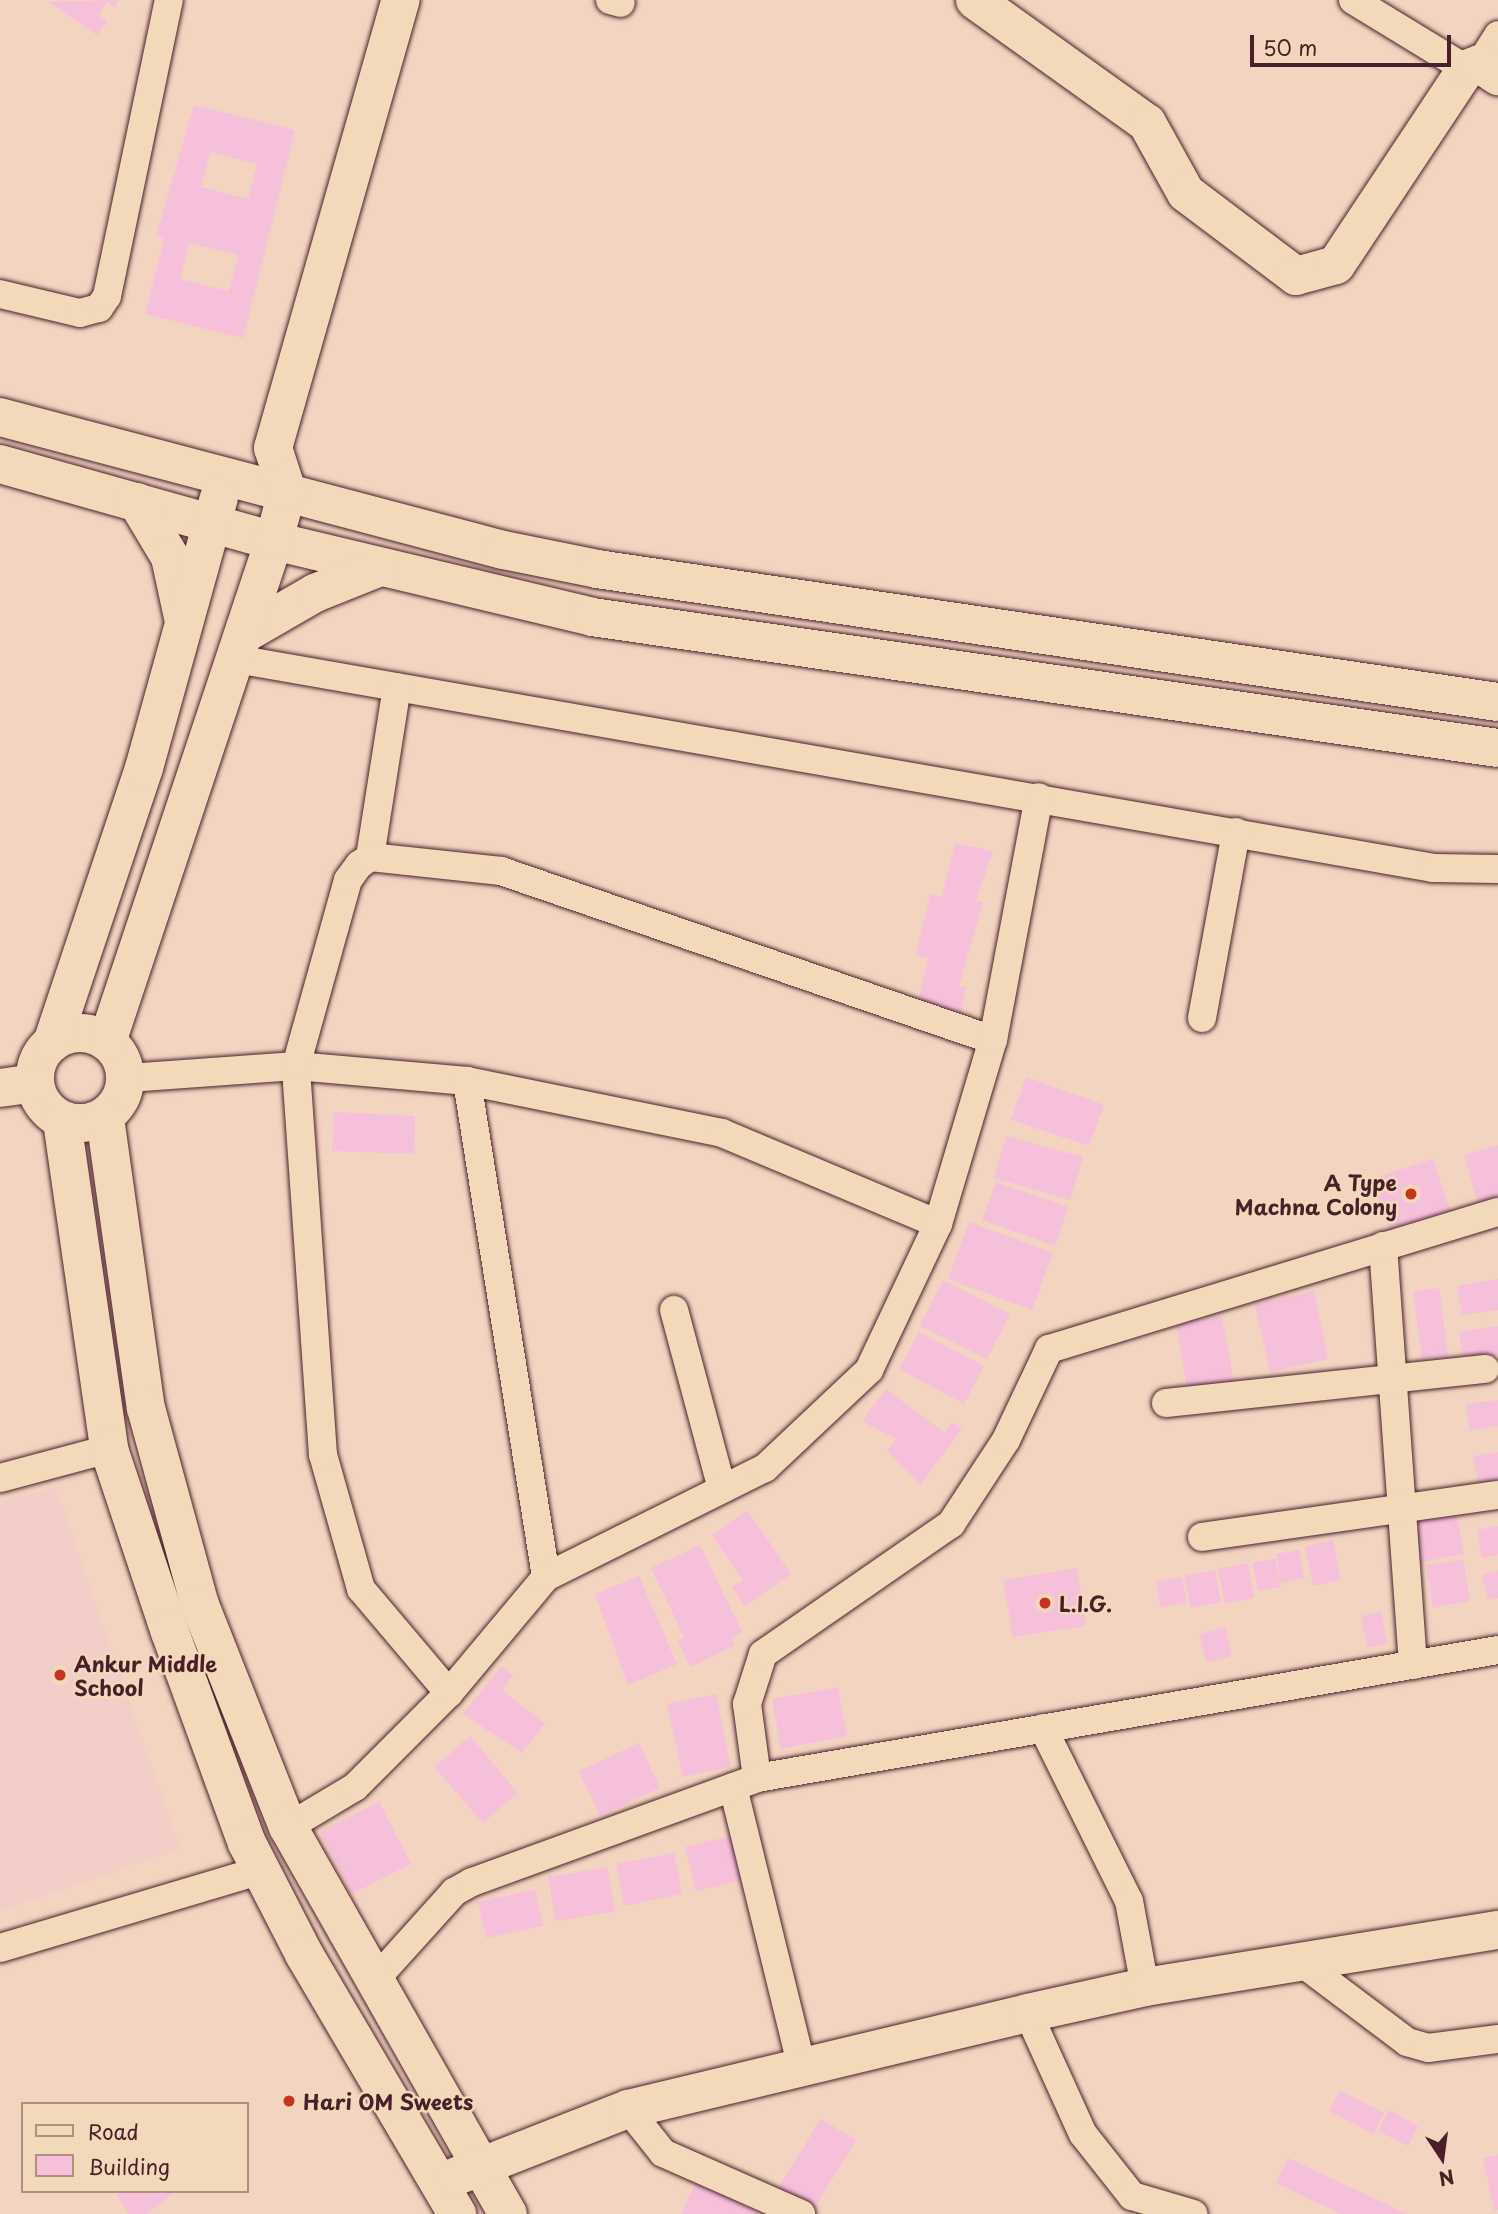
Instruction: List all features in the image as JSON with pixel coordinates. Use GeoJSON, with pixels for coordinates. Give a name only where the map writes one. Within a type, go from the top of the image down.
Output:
{"type":"FeatureCollection","features":[{"type":"Feature","properties":{"kind":"street"},"geometry":{"type":"LineString","coordinates":[[0,294],[80,313],[99,308],[107,296],[169,0]]}},
{"type":"Feature","properties":{"kind":"street"},"geometry":{"type":"LineString","coordinates":[[107,1041],[274,541],[287,491],[273,448],[401,0]]}},
{"type":"Feature","properties":{"kind":"street"},"geometry":{"type":"LineString","coordinates":[[975,0],[1147,123],[1186,193],[1296,276],[1336,265],[1485,61],[1353,0]]}},
{"type":"Feature","properties":{"kind":"street"},"geometry":{"type":"LineString","coordinates":[[0,417],[503,550],[806,599],[1498,702]]}},
{"type":"Feature","properties":{"kind":"street"},"geometry":{"type":"LineString","coordinates":[[105,1118],[62,1121],[17,1085],[52,1043],[185,626],[225,475],[273,448]]}},
{"type":"Feature","properties":{"kind":"street"},"geometry":{"type":"LineString","coordinates":[[0,464],[274,541],[592,617],[1498,748]]}},
{"type":"Feature","properties":{"kind":"street"},"geometry":{"type":"LineString","coordinates":[[137,502],[170,557],[185,626]]}},
{"type":"Feature","properties":{"kind":"street"},"geometry":{"type":"LineString","coordinates":[[489,593],[503,550]]}},
{"type":"Feature","properties":{"kind":"street"},"geometry":{"type":"LineString","coordinates":[[240,647],[316,593],[380,566]]}},
{"type":"Feature","properties":{"kind":"street"},"geometry":{"type":"LineString","coordinates":[[798,647],[806,599]]}},
{"type":"Feature","properties":{"kind":"street"},"geometry":{"type":"LineString","coordinates":[[240,647],[397,687],[1039,797],[1433,868],[1498,869]]}},
{"type":"Feature","properties":{"kind":"street"},"geometry":{"type":"LineString","coordinates":[[397,687],[370,857],[348,880],[296,1066],[323,1455],[361,1589],[449,1693]]}},
{"type":"Feature","properties":{"kind":"street"},"geometry":{"type":"LineString","coordinates":[[288,1827],[355,1787],[449,1693],[547,1577],[765,1468],[869,1370],[938,1224],[993,1040],[1039,797]]}},
{"type":"Feature","properties":{"kind":"street"},"geometry":{"type":"LineString","coordinates":[[1202,1018],[1236,832]]}},
{"type":"Feature","properties":{"kind":"street"},"geometry":{"type":"LineString","coordinates":[[370,857],[501,871],[993,1040]]}},
{"type":"Feature","properties":{"kind":"street"},"geometry":{"type":"LineString","coordinates":[[52,1043],[79,1033],[107,1041],[128,1078]]}},
{"type":"Feature","properties":{"kind":"street"},"geometry":{"type":"LineString","coordinates":[[128,1078],[296,1066],[467,1081],[722,1133],[938,1224]]}},
{"type":"Feature","properties":{"kind":"street"},"geometry":{"type":"LineString","coordinates":[[128,1078],[105,1118],[146,1408],[200,1605],[288,1827],[508,2214]]}},
{"type":"Feature","properties":{"kind":"street"},"geometry":{"type":"LineString","coordinates":[[467,1081],[547,1577]]}},
{"type":"Feature","properties":{"kind":"street"},"geometry":{"type":"LineString","coordinates":[[62,1121],[109,1448],[170,1632],[261,1870],[448,2199],[481,2166],[628,2109],[1145,1987],[1304,1965],[1498,1930]]}},
{"type":"Feature","properties":{"kind":"street"},"geometry":{"type":"LineString","coordinates":[[802,2067],[745,1782],[747,1704],[763,1654],[946,1530],[1006,1440],[1044,1353],[1498,1212]]}},
{"type":"Feature","properties":{"kind":"street"},"geometry":{"type":"LineString","coordinates":[[1383,1246],[1390,1379],[1413,1665]]}},
{"type":"Feature","properties":{"kind":"street"},"geometry":{"type":"LineString","coordinates":[[674,1310],[722,1489]]}},
{"type":"Feature","properties":{"kind":"street"},"geometry":{"type":"LineString","coordinates":[[1166,1403],[1485,1369]]}},
{"type":"Feature","properties":{"kind":"street"},"geometry":{"type":"LineString","coordinates":[[0,1478],[109,1448]]}},
{"type":"Feature","properties":{"kind":"street"},"geometry":{"type":"LineString","coordinates":[[1202,1537],[1498,1495]]}},
{"type":"Feature","properties":{"kind":"street"},"geometry":{"type":"LineString","coordinates":[[374,1981],[454,1892],[472,1882],[745,1782],[1498,1650]]}},
{"type":"Feature","properties":{"kind":"street"},"geometry":{"type":"LineString","coordinates":[[1043,1728],[1129,1901],[1145,1987]]}},
{"type":"Feature","properties":{"kind":"street"},"geometry":{"type":"LineString","coordinates":[[0,1948],[261,1870]]}},
{"type":"Feature","properties":{"kind":"street"},"geometry":{"type":"LineString","coordinates":[[1304,1965],[1407,2042],[1428,2048],[1498,2039]]}},
{"type":"Feature","properties":{"kind":"street"},"geometry":{"type":"LineString","coordinates":[[1028,2013],[1083,2134],[1132,2196],[1193,2214]]}},
{"type":"Feature","properties":{"kind":"street"},"geometry":{"type":"LineString","coordinates":[[628,2109],[663,2153],[801,2214]]}},
{"type":"Feature","properties":{"kind":"shaded area","name":"Ankur Middle School"},"geometry":{"type":"Polygon","coordinates":[[[56,1488],[180,1849],[0,1911],[0,1502],[56,1488]]]}},
{"type":"Feature","properties":{"kind":"building"},"geometry":{"type":"Polygon","coordinates":[[[119,0],[115,7],[107,2],[99,15],[107,21],[97,35],[49,2],[119,0]]]}},
{"type":"Feature","properties":{"kind":"building"},"geometry":{"type":"Polygon","coordinates":[[[194,105],[295,130],[243,338],[145,314],[164,238],[156,236],[194,105]],[[210,152],[201,187],[248,199],[257,164],[210,152]],[[189,243],[180,279],[229,291],[238,255],[189,243]]]}},
{"type":"Feature","properties":{"kind":"building"},"geometry":{"type":"Polygon","coordinates":[[[955,843],[993,851],[976,901],[983,902],[959,986],[966,988],[961,1013],[918,1003],[928,958],[916,955],[930,894],[942,897],[955,843]]]}},
{"type":"Feature","properties":{"kind":"building"},"geometry":{"type":"Polygon","coordinates":[[[1026,1077],[1104,1105],[1089,1146],[1011,1120],[1026,1077]]]}},
{"type":"Feature","properties":{"kind":"building"},"geometry":{"type":"Polygon","coordinates":[[[334,1112],[415,1116],[414,1154],[332,1151],[334,1112]]]}},
{"type":"Feature","properties":{"kind":"building"},"geometry":{"type":"Polygon","coordinates":[[[1006,1136],[1083,1157],[1070,1200],[994,1178],[1006,1136]]]}},
{"type":"Feature","properties":{"kind":"building"},"geometry":{"type":"Polygon","coordinates":[[[1498,1145],[1498,1198],[1478,1204],[1464,1155],[1498,1145]]]}},
{"type":"Feature","properties":{"kind":"building","name":"A Type Machna Colony"},"geometry":{"type":"Polygon","coordinates":[[[1433,1159],[1450,1210],[1389,1230],[1372,1179],[1433,1159]]]}},
{"type":"Feature","properties":{"kind":"building"},"geometry":{"type":"Polygon","coordinates":[[[996,1182],[1068,1207],[1055,1246],[982,1220],[996,1182]]]}},
{"type":"Feature","properties":{"kind":"building"},"geometry":{"type":"Polygon","coordinates":[[[969,1222],[1053,1253],[1032,1310],[948,1279],[969,1222]]]}},
{"type":"Feature","properties":{"kind":"building"},"geometry":{"type":"Polygon","coordinates":[[[1498,1279],[1498,1310],[1462,1315],[1457,1286],[1498,1279]]]}},
{"type":"Feature","properties":{"kind":"building"},"geometry":{"type":"Polygon","coordinates":[[[943,1280],[1010,1314],[987,1359],[920,1326],[943,1280]]]}},
{"type":"Feature","properties":{"kind":"building"},"geometry":{"type":"Polygon","coordinates":[[[1439,1288],[1448,1356],[1422,1359],[1413,1291],[1439,1288]]]}},
{"type":"Feature","properties":{"kind":"building"},"geometry":{"type":"Polygon","coordinates":[[[1314,1291],[1328,1359],[1270,1372],[1255,1304],[1314,1291]]]}},
{"type":"Feature","properties":{"kind":"building"},"geometry":{"type":"Polygon","coordinates":[[[1222,1316],[1234,1384],[1188,1392],[1176,1324],[1222,1316]]]}},
{"type":"Feature","properties":{"kind":"building"},"geometry":{"type":"Polygon","coordinates":[[[1498,1326],[1498,1355],[1463,1361],[1459,1332],[1498,1326]]]}},
{"type":"Feature","properties":{"kind":"building"},"geometry":{"type":"Polygon","coordinates":[[[919,1332],[984,1366],[964,1404],[899,1369],[919,1332]]]}},
{"type":"Feature","properties":{"kind":"building"},"geometry":{"type":"Polygon","coordinates":[[[886,1389],[944,1432],[952,1422],[962,1429],[920,1485],[887,1451],[896,1439],[862,1421],[886,1389]]]}},
{"type":"Feature","properties":{"kind":"building"},"geometry":{"type":"Polygon","coordinates":[[[1498,1400],[1498,1426],[1470,1431],[1466,1404],[1498,1400]]]}},
{"type":"Feature","properties":{"kind":"building"},"geometry":{"type":"Polygon","coordinates":[[[1498,1452],[1498,1482],[1479,1485],[1473,1456],[1498,1452]]]}},
{"type":"Feature","properties":{"kind":"building"},"geometry":{"type":"Polygon","coordinates":[[[1456,1509],[1464,1554],[1422,1562],[1414,1517],[1456,1509]]]}},
{"type":"Feature","properties":{"kind":"building"},"geometry":{"type":"Polygon","coordinates":[[[747,1510],[791,1574],[745,1606],[732,1587],[743,1580],[712,1535],[747,1510]]]}},
{"type":"Feature","properties":{"kind":"building"},"geometry":{"type":"Polygon","coordinates":[[[1498,1526],[1498,1555],[1482,1558],[1477,1530],[1498,1526]]]}},
{"type":"Feature","properties":{"kind":"building"},"geometry":{"type":"Polygon","coordinates":[[[1333,1540],[1341,1580],[1313,1586],[1305,1546],[1333,1540]]]}},
{"type":"Feature","properties":{"kind":"building"},"geometry":{"type":"Polygon","coordinates":[[[700,1545],[742,1632],[731,1638],[735,1645],[690,1667],[678,1640],[684,1637],[651,1568],[700,1545]]]}},
{"type":"Feature","properties":{"kind":"building"},"geometry":{"type":"Polygon","coordinates":[[[1299,1550],[1304,1578],[1281,1583],[1276,1554],[1299,1550]]]}},
{"type":"Feature","properties":{"kind":"building"},"geometry":{"type":"Polygon","coordinates":[[[1275,1558],[1281,1587],[1258,1591],[1252,1563],[1275,1558]]]}},
{"type":"Feature","properties":{"kind":"building"},"geometry":{"type":"Polygon","coordinates":[[[1463,1559],[1470,1601],[1433,1608],[1426,1565],[1463,1559]]]}},
{"type":"Feature","properties":{"kind":"building"},"geometry":{"type":"Polygon","coordinates":[[[1248,1563],[1254,1598],[1225,1604],[1218,1569],[1248,1563]]]}},
{"type":"Feature","properties":{"kind":"building","name":"L.I.G."},"geometry":{"type":"Polygon","coordinates":[[[1077,1568],[1086,1626],[1013,1637],[1003,1580],[1077,1568]]]}},
{"type":"Feature","properties":{"kind":"building"},"geometry":{"type":"Polygon","coordinates":[[[1215,1570],[1221,1602],[1191,1608],[1184,1576],[1215,1570]]]}},
{"type":"Feature","properties":{"kind":"building"},"geometry":{"type":"Polygon","coordinates":[[[1498,1571],[1498,1598],[1488,1600],[1482,1575],[1498,1571]]]}},
{"type":"Feature","properties":{"kind":"building"},"geometry":{"type":"Polygon","coordinates":[[[639,1576],[677,1664],[628,1685],[595,1594],[639,1576]]]}},
{"type":"Feature","properties":{"kind":"building"},"geometry":{"type":"Polygon","coordinates":[[[1182,1577],[1187,1602],[1161,1607],[1156,1582],[1182,1577]]]}},
{"type":"Feature","properties":{"kind":"building"},"geometry":{"type":"Polygon","coordinates":[[[1381,1612],[1387,1644],[1367,1647],[1361,1616],[1381,1612]]]}},
{"type":"Feature","properties":{"kind":"building"},"geometry":{"type":"Polygon","coordinates":[[[1225,1627],[1232,1656],[1207,1663],[1199,1634],[1225,1627]]]}},
{"type":"Feature","properties":{"kind":"building"},"geometry":{"type":"Polygon","coordinates":[[[501,1666],[513,1676],[502,1690],[545,1724],[522,1753],[463,1714],[501,1666]]]}},
{"type":"Feature","properties":{"kind":"building"},"geometry":{"type":"Polygon","coordinates":[[[838,1687],[847,1736],[781,1749],[772,1699],[838,1687]]]}},
{"type":"Feature","properties":{"kind":"building"},"geometry":{"type":"Polygon","coordinates":[[[716,1694],[731,1767],[683,1777],[667,1704],[716,1694]]]}},
{"type":"Feature","properties":{"kind":"building"},"geometry":{"type":"Polygon","coordinates":[[[470,1736],[518,1793],[483,1823],[434,1767],[470,1736]]]}},
{"type":"Feature","properties":{"kind":"building"},"geometry":{"type":"Polygon","coordinates":[[[639,1743],[660,1788],[600,1816],[579,1771],[639,1743]]]}},
{"type":"Feature","properties":{"kind":"building"},"geometry":{"type":"Polygon","coordinates":[[[379,1802],[411,1864],[352,1894],[320,1832],[379,1802]]]}},
{"type":"Feature","properties":{"kind":"building"},"geometry":{"type":"Polygon","coordinates":[[[742,1833],[753,1878],[696,1891],[685,1847],[742,1833]]]}},
{"type":"Feature","properties":{"kind":"building"},"geometry":{"type":"Polygon","coordinates":[[[674,1853],[682,1894],[624,1906],[616,1864],[674,1853]]]}},
{"type":"Feature","properties":{"kind":"building"},"geometry":{"type":"Polygon","coordinates":[[[607,1867],[615,1911],[556,1921],[548,1877],[607,1867]]]}},
{"type":"Feature","properties":{"kind":"building"},"geometry":{"type":"Polygon","coordinates":[[[535,1889],[543,1926],[486,1938],[478,1902],[535,1889]]]}},
{"type":"Feature","properties":{"kind":"building"},"geometry":{"type":"Polygon","coordinates":[[[1340,2090],[1384,2113],[1374,2134],[1329,2111],[1340,2090]]]}},
{"type":"Feature","properties":{"kind":"building"},"geometry":{"type":"Polygon","coordinates":[[[1389,2110],[1418,2126],[1408,2146],[1378,2131],[1389,2110]]]}},
{"type":"Feature","properties":{"kind":"building"},"geometry":{"type":"Polygon","coordinates":[[[821,2119],[856,2140],[814,2209],[778,2188],[821,2119]]]}},
{"type":"Feature","properties":{"kind":"building"},"geometry":{"type":"Polygon","coordinates":[[[1498,2155],[1498,2210],[1494,2210],[1483,2158],[1498,2155]]]}},
{"type":"Feature","properties":{"kind":"building"},"geometry":{"type":"Polygon","coordinates":[[[1288,2158],[1407,2214],[1341,2214],[1276,2183],[1288,2158]]]}},
{"type":"Feature","properties":{"kind":"building"},"geometry":{"type":"Polygon","coordinates":[[[697,2180],[758,2214],[681,2214],[697,2180]]]}},
{"type":"Feature","properties":{"kind":"building"},"geometry":{"type":"Polygon","coordinates":[[[116,2193],[173,2193],[147,2214],[129,2214],[116,2193]]]}},
{"type":"Feature","properties":{"kind":"place","name":"A Type Machna Colony"},"geometry":{"type":"Point","coordinates":[1411,1194]}},
{"type":"Feature","properties":{"kind":"place","name":"L.I.G."},"geometry":{"type":"Point","coordinates":[1045,1603]}},
{"type":"Feature","properties":{"kind":"place","name":"Ankur Middle School"},"geometry":{"type":"Point","coordinates":[60,1675]}},
{"type":"Feature","properties":{"kind":"place","name":"Hari OM Sweets"},"geometry":{"type":"Point","coordinates":[289,2101]}}]}
